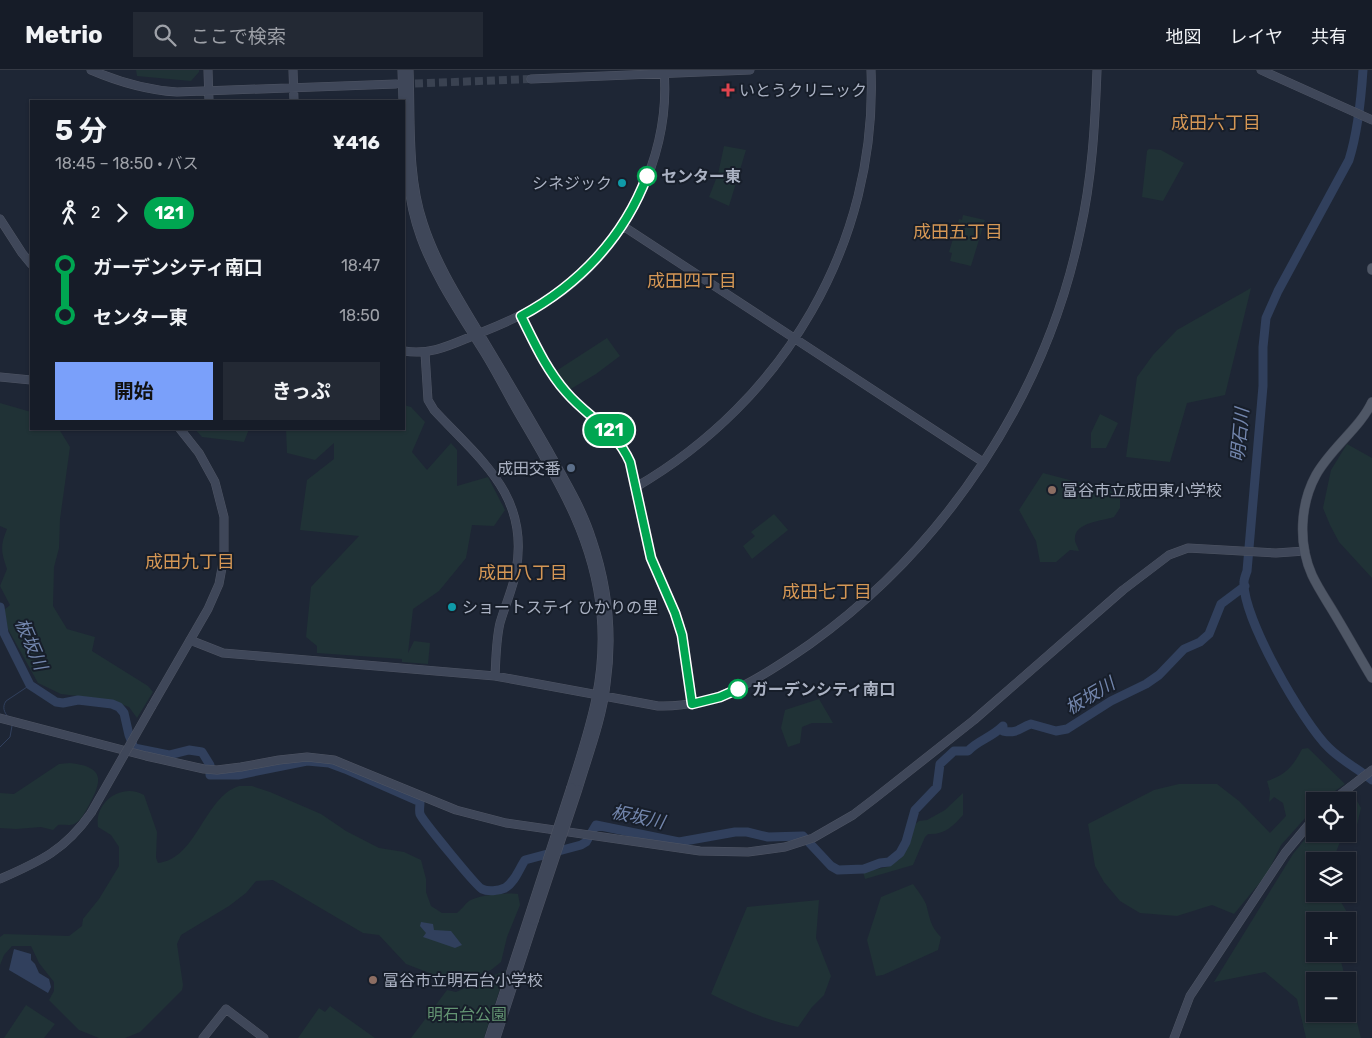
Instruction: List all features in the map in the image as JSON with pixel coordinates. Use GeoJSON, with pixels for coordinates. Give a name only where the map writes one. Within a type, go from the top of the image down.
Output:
{"type":"FeatureCollection","features":[{"type":"Feature","properties":{"kind":"main road"},"geometry":{"type":"LineString","coordinates":[[1372,402],[1330,454],[1309,489],[1303,523],[1305,551],[1316,582],[1372,678]]}},
{"type":"Feature","properties":{"kind":"street"},"geometry":{"type":"LineString","coordinates":[[91,70],[143,88],[178,92],[396,84]]}},
{"type":"Feature","properties":{"kind":"street"},"geometry":{"type":"LineString","coordinates":[[208,70],[209,100]]}},
{"type":"Feature","properties":{"kind":"street"},"geometry":{"type":"LineString","coordinates":[[293,70],[294,100]]}},
{"type":"Feature","properties":{"kind":"street"},"geometry":{"type":"LineString","coordinates":[[402,70],[403,100]]}},
{"type":"Feature","properties":{"kind":"street"},"geometry":{"type":"LineString","coordinates":[[409,70],[413,166],[418,204],[423,223],[436,257],[477,334],[567,483],[592,538],[602,575],[608,614],[609,654],[601,696],[496,1038]]}},
{"type":"Feature","properties":{"kind":"street"},"geometry":{"type":"LineString","coordinates":[[531,79],[664,72],[750,70]]}},
{"type":"Feature","properties":{"kind":"street"},"geometry":{"type":"LineString","coordinates":[[636,487],[669,468],[718,428],[743,404],[795,339],[830,275],[855,208],[869,136],[872,95],[871,70]]}},
{"type":"Feature","properties":{"kind":"street"},"geometry":{"type":"LineString","coordinates":[[190,640],[223,653],[495,676],[648,705],[692,704],[720,697],[764,674],[826,632],[858,606],[923,541],[954,504],[984,462],[1019,401],[1040,356],[1072,267],[1091,170],[1097,70]]}},
{"type":"Feature","properties":{"kind":"street"},"geometry":{"type":"LineString","coordinates":[[1261,70],[1371,120]]}},
{"type":"Feature","properties":{"kind":"street"},"geometry":{"type":"LineString","coordinates":[[405,351],[425,353],[444,348],[521,316],[561,291],[596,260],[623,226],[642,191],[655,153],[663,113],[664,72]]}},
{"type":"Feature","properties":{"kind":"street"},"geometry":{"type":"LineString","coordinates":[[405,148],[406,185],[415,220],[427,252],[444,286],[477,334]]}},
{"type":"Feature","properties":{"kind":"street"},"geometry":{"type":"LineString","coordinates":[[0,219],[30,263]]}},
{"type":"Feature","properties":{"kind":"street"},"geometry":{"type":"LineString","coordinates":[[623,226],[984,462]]}},
{"type":"Feature","properties":{"kind":"street"},"geometry":{"type":"LineString","coordinates":[[521,316],[543,359],[566,392],[612,432],[623,447],[630,462],[651,558],[675,613],[682,635],[692,704]]}},
{"type":"Feature","properties":{"kind":"street"},"geometry":{"type":"LineString","coordinates":[[425,353],[428,400],[494,473],[512,506],[516,521],[518,539],[517,564],[500,622],[495,676]]}},
{"type":"Feature","properties":{"kind":"street"},"geometry":{"type":"LineString","coordinates":[[0,377],[30,380]]}},
{"type":"Feature","properties":{"kind":"street"},"geometry":{"type":"LineString","coordinates":[[0,878],[57,851],[78,831],[91,813],[208,609],[219,584],[224,557],[225,528],[222,509],[215,482],[200,452],[181,430]]}},
{"type":"Feature","properties":{"kind":"street"},"geometry":{"type":"LineString","coordinates":[[0,718],[204,769],[215,770],[307,757],[334,760],[456,810],[506,823],[700,851],[748,852],[785,847],[804,842],[853,815],[967,726],[1122,590],[1170,555],[1188,548],[1256,552],[1305,551]]}},
{"type":"Feature","properties":{"kind":"street"},"geometry":{"type":"LineString","coordinates":[[1343,792],[1371,770]]}},
{"type":"Feature","properties":{"kind":"street"},"geometry":{"type":"LineString","coordinates":[[1174,1038],[1180,1018],[1190,996],[1285,853],[1306,828]]}},
{"type":"Feature","properties":{"kind":"street"},"geometry":{"type":"LineString","coordinates":[[489,1038],[531,920]]}},
{"type":"Feature","properties":{"kind":"street"},"geometry":{"type":"LineString","coordinates":[[203,1038],[226,1009],[264,1038]]}},
{"type":"Feature","properties":{"kind":"green space"},"geometry":{"type":"Polygon","coordinates":[[[136,70],[199,70],[199,72],[191,81],[137,76],[136,70]]]}},
{"type":"Feature","properties":{"kind":"green space"},"geometry":{"type":"Polygon","coordinates":[[[724,146],[746,150],[729,206],[709,197],[718,174],[724,146]]]}},
{"type":"Feature","properties":{"kind":"green space"},"geometry":{"type":"Polygon","coordinates":[[[1149,149],[1161,150],[1184,163],[1163,201],[1142,197],[1147,151],[1149,149]]]}},
{"type":"Feature","properties":{"kind":"green space"},"geometry":{"type":"Polygon","coordinates":[[[963,215],[985,220],[971,266],[950,261],[952,253],[949,252],[959,219],[962,220],[963,215]]]}},
{"type":"Feature","properties":{"kind":"green space"},"geometry":{"type":"Polygon","coordinates":[[[1251,288],[1225,395],[1187,403],[1170,462],[1126,457],[1137,377],[1153,355],[1177,330],[1251,288]]]}},
{"type":"Feature","properties":{"kind":"green space"},"geometry":{"type":"Polygon","coordinates":[[[607,338],[620,356],[596,374],[569,390],[556,371],[607,338]]]}},
{"type":"Feature","properties":{"kind":"green space"},"geometry":{"type":"Polygon","coordinates":[[[0,403],[30,412],[30,430],[60,430],[70,447],[60,519],[59,548],[54,567],[53,606],[67,629],[95,637],[92,651],[148,686],[153,692],[137,718],[129,707],[110,700],[61,694],[38,683],[8,629],[4,610],[10,605],[0,586],[7,569],[2,549],[7,529],[0,526],[0,403]]]}},
{"type":"Feature","properties":{"kind":"green space"},"geometry":{"type":"Polygon","coordinates":[[[405,405],[411,407],[425,422],[412,452],[427,470],[451,443],[457,450],[457,486],[488,477],[505,510],[494,526],[472,525],[466,558],[439,591],[413,609],[408,653],[414,641],[430,643],[428,664],[402,662],[402,659],[317,653],[317,646],[306,637],[311,587],[359,536],[300,530],[307,480],[334,459],[334,443],[315,460],[287,453],[286,430],[405,430],[405,405]]]}},
{"type":"Feature","properties":{"kind":"green space"},"geometry":{"type":"Polygon","coordinates":[[[1100,414],[1118,423],[1106,448],[1091,448],[1091,433],[1100,414]]]}},
{"type":"Feature","properties":{"kind":"green space"},"geometry":{"type":"Polygon","coordinates":[[[196,430],[249,430],[244,442],[202,437],[196,430]]]}},
{"type":"Feature","properties":{"kind":"green space"},"geometry":{"type":"Polygon","coordinates":[[[1347,444],[1372,458],[1372,578],[1339,542],[1323,508],[1331,470],[1347,444]]]}},
{"type":"Feature","properties":{"kind":"green space"},"geometry":{"type":"Polygon","coordinates":[[[1043,473],[1077,482],[1102,485],[1120,497],[1120,508],[1114,517],[1090,523],[1079,529],[1075,540],[1079,551],[1070,550],[1056,562],[1040,562],[1036,541],[1019,510],[1043,473]]]}},
{"type":"Feature","properties":{"kind":"green space"},"geometry":{"type":"Polygon","coordinates":[[[774,514],[788,530],[752,559],[743,546],[755,536],[751,532],[774,514]]]}},
{"type":"Feature","properties":{"kind":"green space"},"geometry":{"type":"Polygon","coordinates":[[[819,699],[833,723],[812,723],[802,727],[800,743],[788,747],[781,728],[785,710],[819,699]]]}},
{"type":"Feature","properties":{"kind":"green space"},"geometry":{"type":"Polygon","coordinates":[[[1308,748],[1345,784],[1334,792],[1306,792],[1306,817],[1281,845],[1267,874],[1234,914],[1212,905],[1177,916],[1140,913],[1120,901],[1104,882],[1095,866],[1088,824],[1154,790],[1179,784],[1217,784],[1239,801],[1270,833],[1286,816],[1283,803],[1274,797],[1269,802],[1270,792],[1267,781],[1284,773],[1292,765],[1302,749],[1308,748]]]}},
{"type":"Feature","properties":{"kind":"green space"},"geometry":{"type":"Polygon","coordinates":[[[70,763],[89,768],[95,771],[98,776],[94,796],[79,821],[72,825],[58,825],[53,830],[41,827],[0,828],[0,793],[14,794],[59,764],[70,763]]]}},
{"type":"Feature","properties":{"kind":"green space"},"geometry":{"type":"Polygon","coordinates":[[[239,786],[252,786],[270,792],[321,814],[346,831],[379,848],[404,852],[421,860],[426,879],[426,892],[431,906],[442,913],[457,913],[469,901],[479,897],[518,894],[520,905],[507,937],[501,962],[491,970],[464,980],[445,979],[406,964],[379,935],[363,933],[273,880],[256,881],[246,893],[229,906],[181,935],[177,944],[183,985],[182,990],[140,1032],[125,1038],[99,1038],[79,1030],[49,1000],[54,991],[54,982],[39,963],[31,946],[12,946],[4,955],[0,965],[0,937],[4,934],[69,936],[82,926],[83,919],[99,899],[119,866],[119,847],[111,835],[98,827],[100,810],[111,797],[127,791],[144,795],[157,832],[156,858],[158,863],[171,859],[182,851],[192,840],[217,802],[227,792],[239,786]]]}},
{"type":"Feature","properties":{"kind":"green space"},"geometry":{"type":"Polygon","coordinates":[[[963,793],[963,815],[948,829],[939,833],[928,834],[925,837],[913,865],[865,879],[863,872],[887,867],[900,859],[913,826],[919,821],[927,820],[945,810],[963,793]]]}},
{"type":"Feature","properties":{"kind":"green space"},"geometry":{"type":"Polygon","coordinates":[[[1356,799],[1361,808],[1356,829],[1356,799]]]}},
{"type":"Feature","properties":{"kind":"green space"},"geometry":{"type":"Polygon","coordinates":[[[1306,838],[1306,842],[1340,842],[1336,852],[1306,852],[1306,902],[1341,902],[1347,912],[1306,912],[1306,962],[1341,962],[1344,972],[1306,972],[1306,1022],[1356,1022],[1356,1018],[1361,1038],[1306,1038],[1297,999],[1265,972],[1214,982],[1293,854],[1306,838]]]}},
{"type":"Feature","properties":{"kind":"green space"},"geometry":{"type":"Polygon","coordinates":[[[913,884],[925,901],[932,925],[941,937],[938,950],[883,975],[876,976],[867,940],[881,897],[913,884]]]}},
{"type":"Feature","properties":{"kind":"green space"},"geometry":{"type":"Polygon","coordinates":[[[819,900],[816,938],[831,976],[824,995],[812,1007],[798,1027],[753,1013],[711,994],[747,907],[819,900]]]}},
{"type":"Feature","properties":{"kind":"green space","name":"明石台公園"},"geometry":{"type":"Polygon","coordinates":[[[506,970],[484,1038],[411,1038],[447,990],[456,992],[506,970]]]}},
{"type":"Feature","properties":{"kind":"green space"},"geometry":{"type":"Polygon","coordinates":[[[26,1005],[55,1024],[44,1038],[4,1038],[26,1005]]]}},
{"type":"Feature","properties":{"kind":"green space"},"geometry":{"type":"Polygon","coordinates":[[[330,1006],[375,1038],[298,1038],[319,1008],[325,1012],[330,1006]]]}},
{"type":"Feature","properties":{"kind":"water"},"geometry":{"type":"Polygon","coordinates":[[[421,922],[433,924],[434,930],[451,931],[462,945],[455,948],[423,937],[426,933],[420,926],[421,922]]]}},
{"type":"Feature","properties":{"kind":"water"},"geometry":{"type":"Polygon","coordinates":[[[14,949],[31,954],[31,960],[39,973],[49,979],[51,987],[48,993],[9,970],[14,949]]]}},
{"type":"Feature","properties":{"kind":"waterway","name":"明石川"},"geometry":{"type":"LineString","coordinates":[[1363,70],[1359,116],[1349,160],[1278,291],[1266,318],[1263,347],[1263,386],[1247,571],[1244,582],[1246,598],[1263,643],[1304,716],[1329,748],[1372,780]]}},
{"type":"Feature","properties":{"kind":"waterway","name":"板坂川"},"geometry":{"type":"LineString","coordinates":[[0,607],[4,633],[30,685],[56,702],[63,703],[78,700],[112,704],[119,707],[124,713],[134,748],[169,755],[189,750],[202,752],[210,765],[210,775],[238,775],[307,761],[329,763],[345,769],[420,802],[420,814],[450,853],[482,889],[493,891],[505,888],[514,879],[525,860],[586,842],[596,825],[679,842],[735,832],[747,832],[768,837],[803,836],[831,866],[838,870],[864,869],[889,862],[900,853],[906,842],[915,810],[937,787],[940,764],[954,751],[968,751],[1003,726],[1003,731],[1008,732],[1031,724],[1056,731],[1067,729],[1111,701],[1146,684],[1159,675],[1184,649],[1200,642],[1209,634],[1221,604],[1245,586]]}},
{"type":"Feature","properties":{"kind":"waterway"},"geometry":{"type":"LineString","coordinates":[[8,717],[4,709],[6,701],[30,685]]}},
{"type":"Feature","properties":{"kind":"waterway"},"geometry":{"type":"LineString","coordinates":[[0,747],[10,737],[12,726]]}},
{"type":"Feature","properties":{"kind":"tunnel"},"geometry":{"type":"LineString","coordinates":[[403,84],[531,79]]}},
{"type":"Feature","properties":{"kind":"bus line","name":"121"},"geometry":{"type":"LineString","coordinates":[[647,176],[642,191],[623,226],[596,260],[561,291],[521,316],[551,372],[566,392],[612,432],[623,447],[630,462],[651,558],[675,613],[682,635],[692,704],[720,697],[738,689]]}},
{"type":"Feature","properties":{"kind":"place","name":"いとうクリニック"},"geometry":{"type":"Point","coordinates":[728,90]}},
{"type":"Feature","properties":{"kind":"place","name":"センター東"},"geometry":{"type":"Point","coordinates":[647,176]}},
{"type":"Feature","properties":{"kind":"place","name":"シネジック"},"geometry":{"type":"Point","coordinates":[622,183]}},
{"type":"Feature","properties":{"kind":"place","name":"成田交番"},"geometry":{"type":"Point","coordinates":[571,468]}},
{"type":"Feature","properties":{"kind":"place","name":"富谷市立成田東小学校"},"geometry":{"type":"Point","coordinates":[1052,490]}},
{"type":"Feature","properties":{"kind":"place","name":"ショートステイ ひかりの里"},"geometry":{"type":"Point","coordinates":[452,607]}},
{"type":"Feature","properties":{"kind":"place","name":"ガーデンシティ南口"},"geometry":{"type":"Point","coordinates":[738,689]}},
{"type":"Feature","properties":{"kind":"place","name":"富谷市立明石台小学校"},"geometry":{"type":"Point","coordinates":[373,980]}},
{"type":"Feature","properties":{"kind":"district","name":"成田六丁目"},"geometry":{"type":"Point","coordinates":[1216,123]}},
{"type":"Feature","properties":{"kind":"district","name":"成田五丁目"},"geometry":{"type":"Point","coordinates":[958,232]}},
{"type":"Feature","properties":{"kind":"district","name":"成田四丁目"},"geometry":{"type":"Point","coordinates":[692,281]}},
{"type":"Feature","properties":{"kind":"district","name":"成田九丁目"},"geometry":{"type":"Point","coordinates":[190,562]}},
{"type":"Feature","properties":{"kind":"district","name":"成田八丁目"},"geometry":{"type":"Point","coordinates":[523,573]}},
{"type":"Feature","properties":{"kind":"district","name":"成田七丁目"},"geometry":{"type":"Point","coordinates":[827,592]}}]}
